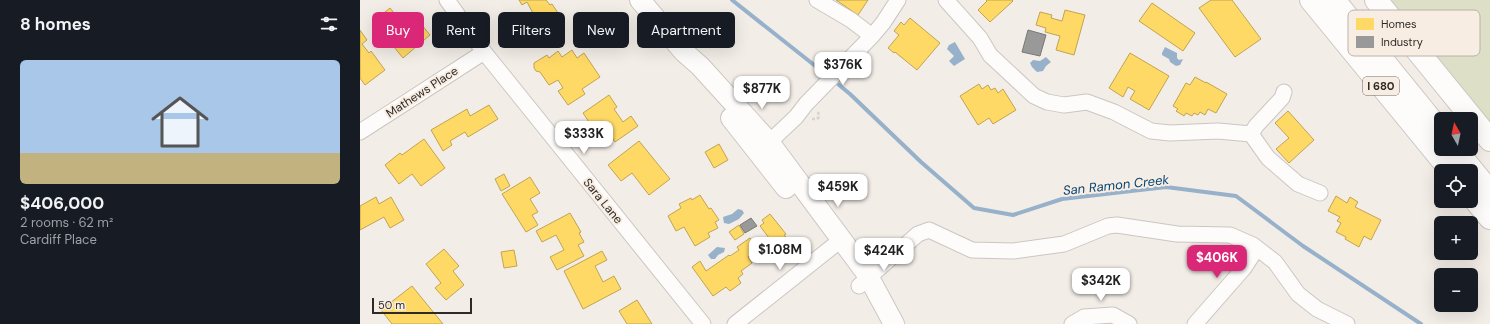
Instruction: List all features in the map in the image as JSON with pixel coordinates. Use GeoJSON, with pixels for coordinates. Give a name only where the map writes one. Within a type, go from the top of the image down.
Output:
{"type":"FeatureCollection","features":[{"type":"Feature","properties":{"kind":"highway","name":"I 680"},"geometry":{"type":"LineString","coordinates":[[1311,0],[1348,45]]}},
{"type":"Feature","properties":{"kind":"highway","name":"I 680"},"geometry":{"type":"LineString","coordinates":[[1334,0],[1348,17]]}},
{"type":"Feature","properties":{"kind":"highway"},"geometry":{"type":"LineString","coordinates":[[1376,0],[1384,10]]}},
{"type":"Feature","properties":{"kind":"highway","name":"I 680"},"geometry":{"type":"LineString","coordinates":[[1357,56],[1445,164]]}},
{"type":"Feature","properties":{"kind":"highway","name":"I 680"},"geometry":{"type":"LineString","coordinates":[[1379,56],[1434,123]]}},
{"type":"Feature","properties":{"kind":"highway"},"geometry":{"type":"LineString","coordinates":[[1422,56],[1490,140]]}},
{"type":"Feature","properties":{"kind":"highway"},"geometry":{"type":"LineString","coordinates":[[1461,156],[1490,192]]}},
{"type":"Feature","properties":{"kind":"highway"},"geometry":{"type":"LineString","coordinates":[[1478,203],[1490,218]]}},
{"type":"Feature","properties":{"kind":"main road"},"geometry":{"type":"LineString","coordinates":[[640,0],[684,52],[705,72],[837,243],[894,324]]}},
{"type":"Feature","properties":{"kind":"main road"},"geometry":{"type":"LineString","coordinates":[[864,282],[887,324]]}},
{"type":"Feature","properties":{"kind":"street","name":"Sara Lane"},"geometry":{"type":"LineString","coordinates":[[447,0],[484,52],[703,324]]}},
{"type":"Feature","properties":{"kind":"street"},"geometry":{"type":"LineString","coordinates":[[817,0],[851,20],[872,36]]}},
{"type":"Feature","properties":{"kind":"street"},"geometry":{"type":"LineString","coordinates":[[763,147],[796,116],[872,36],[883,24],[898,0]]}},
{"type":"Feature","properties":{"kind":"street"},"geometry":{"type":"LineString","coordinates":[[946,0],[980,38],[990,55],[1034,96],[1047,102],[1064,105],[1087,102],[1114,112],[1151,131],[1170,133],[1218,131],[1251,134],[1268,158],[1293,180],[1298,184],[1320,193]]}},
{"type":"Feature","properties":{"kind":"street","name":"Mathews Place"},"geometry":{"type":"LineString","coordinates":[[360,132],[484,52]]}},
{"type":"Feature","properties":{"kind":"street"},"geometry":{"type":"LineString","coordinates":[[1251,134],[1256,126],[1282,98],[1284,92]]}},
{"type":"Feature","properties":{"kind":"street"},"geometry":{"type":"LineString","coordinates":[[864,282],[918,234],[929,230],[972,250],[1013,251],[1064,244],[1108,226],[1117,225],[1177,234],[1230,235],[1253,245],[1275,262],[1298,294],[1317,309],[1347,324]]}},
{"type":"Feature","properties":{"kind":"street"},"geometry":{"type":"LineString","coordinates":[[735,324],[837,243]]}},
{"type":"Feature","properties":{"kind":"street"},"geometry":{"type":"LineString","coordinates":[[1195,324],[1244,268],[1257,248]]}},
{"type":"Feature","properties":{"kind":"street"},"geometry":{"type":"LineString","coordinates":[[1072,324],[1084,317],[1113,315],[1129,324]]}},
{"type":"Feature","properties":{"kind":"green space"},"geometry":{"type":"Polygon","coordinates":[[[1375,0],[1490,0],[1490,140],[1478,125],[1478,112],[1467,112],[1421,56],[1480,56],[1480,10],[1383,10],[1375,0]]]}},
{"type":"Feature","properties":{"kind":"water"},"geometry":{"type":"Polygon","coordinates":[[[955,42],[965,59],[954,66],[949,61],[954,56],[947,49],[949,45],[955,42]]]}},
{"type":"Feature","properties":{"kind":"water"},"geometry":{"type":"Polygon","coordinates":[[[1165,47],[1177,53],[1177,58],[1179,60],[1183,59],[1180,65],[1176,66],[1162,55],[1165,47]]]}},
{"type":"Feature","properties":{"kind":"water"},"geometry":{"type":"Polygon","coordinates":[[[1046,57],[1051,62],[1043,71],[1037,72],[1030,63],[1033,60],[1040,61],[1046,57]]]}},
{"type":"Feature","properties":{"kind":"water"},"geometry":{"type":"Polygon","coordinates":[[[738,209],[742,210],[744,213],[739,219],[729,224],[724,223],[723,217],[732,214],[738,209]]]}},
{"type":"Feature","properties":{"kind":"water"},"geometry":{"type":"Polygon","coordinates":[[[717,247],[725,248],[724,252],[718,255],[715,259],[711,259],[708,255],[717,247]]]}},
{"type":"Feature","properties":{"kind":"building: Homes"},"geometry":{"type":"Polygon","coordinates":[[[519,0],[546,0],[550,5],[552,4],[557,12],[532,12],[527,2],[522,5],[519,0]]]}},
{"type":"Feature","properties":{"kind":"building: Homes"},"geometry":{"type":"Polygon","coordinates":[[[836,0],[868,0],[858,15],[836,0]]]}},
{"type":"Feature","properties":{"kind":"building: Homes"},"geometry":{"type":"Polygon","coordinates":[[[986,0],[1013,1],[990,22],[978,10],[987,1],[986,0]]]}},
{"type":"Feature","properties":{"kind":"building: Homes"},"geometry":{"type":"Polygon","coordinates":[[[1211,0],[1232,0],[1261,39],[1235,57],[1199,8],[1211,0]]]}},
{"type":"Feature","properties":{"kind":"building: Homes"},"geometry":{"type":"Polygon","coordinates":[[[1152,3],[1195,33],[1183,51],[1139,21],[1152,3]]]}},
{"type":"Feature","properties":{"kind":"building: Homes"},"geometry":{"type":"Polygon","coordinates":[[[390,8],[393,12],[385,12],[390,8]]]}},
{"type":"Feature","properties":{"kind":"building: Homes"},"geometry":{"type":"Polygon","coordinates":[[[1065,10],[1085,15],[1074,55],[1056,50],[1060,36],[1045,32],[1046,28],[1036,25],[1040,12],[1052,15],[1051,18],[1062,21],[1065,10]]]}},
{"type":"Feature","properties":{"kind":"building: Homes"},"geometry":{"type":"Polygon","coordinates":[[[910,18],[940,43],[917,70],[888,48],[899,35],[894,31],[901,22],[904,25],[910,18]]]}},
{"type":"Feature","properties":{"kind":"building: Homes"},"geometry":{"type":"Polygon","coordinates":[[[424,28],[430,35],[424,40],[424,28]]]}},
{"type":"Feature","properties":{"kind":"building: Homes"},"geometry":{"type":"Polygon","coordinates":[[[360,30],[367,40],[362,44],[369,53],[371,51],[385,70],[365,85],[360,78],[360,30]]]}},
{"type":"Feature","properties":{"kind":"building: Homes"},"geometry":{"type":"Polygon","coordinates":[[[395,48],[415,48],[403,58],[395,48]]]}},
{"type":"Feature","properties":{"kind":"building: Homes"},"geometry":{"type":"Polygon","coordinates":[[[572,50],[577,58],[584,53],[600,77],[582,89],[585,94],[568,105],[558,91],[563,88],[558,80],[549,85],[540,72],[536,71],[534,68],[534,63],[547,55],[549,58],[558,51],[562,57],[572,50]]]}},
{"type":"Feature","properties":{"kind":"building: Homes"},"geometry":{"type":"Polygon","coordinates":[[[1130,53],[1169,76],[1149,110],[1130,99],[1135,91],[1128,87],[1123,97],[1109,88],[1130,53]]]}},
{"type":"Feature","properties":{"kind":"building: Homes"},"geometry":{"type":"Polygon","coordinates":[[[1195,77],[1227,94],[1216,113],[1208,109],[1205,115],[1200,112],[1198,115],[1194,113],[1192,116],[1186,113],[1184,116],[1176,111],[1178,109],[1173,106],[1186,83],[1190,85],[1195,77]]]}},
{"type":"Feature","properties":{"kind":"building: Homes"},"geometry":{"type":"Polygon","coordinates":[[[979,84],[982,89],[988,85],[991,90],[995,88],[998,93],[1003,89],[1016,110],[993,124],[989,118],[978,125],[960,96],[979,84]]]}},
{"type":"Feature","properties":{"kind":"building: Homes"},"geometry":{"type":"Polygon","coordinates":[[[609,95],[617,107],[614,109],[623,122],[631,116],[638,126],[615,142],[602,122],[593,128],[583,113],[609,95]]]}},
{"type":"Feature","properties":{"kind":"building: Homes"},"geometry":{"type":"Polygon","coordinates":[[[489,105],[498,119],[468,137],[465,132],[450,141],[452,145],[443,151],[431,130],[467,109],[470,116],[489,105]]]}},
{"type":"Feature","properties":{"kind":"building: Homes"},"geometry":{"type":"Polygon","coordinates":[[[1288,111],[1314,140],[1289,163],[1276,149],[1289,138],[1275,123],[1288,111]]]}},
{"type":"Feature","properties":{"kind":"building: Homes"},"geometry":{"type":"Polygon","coordinates":[[[424,139],[445,168],[421,186],[412,174],[399,184],[385,165],[400,153],[402,155],[424,139]]]}},
{"type":"Feature","properties":{"kind":"building: Homes"},"geometry":{"type":"Polygon","coordinates":[[[639,141],[670,179],[649,195],[632,173],[621,181],[608,165],[639,141]]]}},
{"type":"Feature","properties":{"kind":"building: Homes"},"geometry":{"type":"Polygon","coordinates":[[[719,144],[728,160],[714,168],[705,152],[719,144]]]}},
{"type":"Feature","properties":{"kind":"building: Homes"},"geometry":{"type":"Polygon","coordinates":[[[504,174],[510,186],[501,191],[495,179],[504,174]]]}},
{"type":"Feature","properties":{"kind":"building: Homes"},"geometry":{"type":"Polygon","coordinates":[[[530,177],[540,193],[530,199],[538,212],[532,215],[538,225],[526,232],[502,194],[530,177]]]}},
{"type":"Feature","properties":{"kind":"building: Homes"},"geometry":{"type":"Polygon","coordinates":[[[700,195],[709,209],[711,208],[719,220],[715,222],[718,228],[708,233],[710,237],[695,246],[684,227],[676,231],[668,216],[681,208],[679,204],[691,198],[692,200],[700,195]]]}},
{"type":"Feature","properties":{"kind":"building: Homes"},"geometry":{"type":"Polygon","coordinates":[[[1336,196],[1347,203],[1350,197],[1358,202],[1355,207],[1381,220],[1371,240],[1364,236],[1359,247],[1345,239],[1346,237],[1336,232],[1341,223],[1337,221],[1340,217],[1328,211],[1336,196]]]}},
{"type":"Feature","properties":{"kind":"building: Homes"},"geometry":{"type":"Polygon","coordinates":[[[376,197],[379,204],[391,197],[404,220],[390,228],[384,217],[360,230],[360,206],[376,197]]]}},
{"type":"Feature","properties":{"kind":"building: Homes"},"geometry":{"type":"Polygon","coordinates":[[[570,213],[581,232],[579,233],[584,242],[578,245],[584,256],[557,270],[550,257],[564,250],[556,235],[542,242],[536,231],[570,213]]]}},
{"type":"Feature","properties":{"kind":"building: Homes"},"geometry":{"type":"Polygon","coordinates":[[[770,214],[786,234],[784,235],[789,241],[778,250],[760,226],[764,223],[762,220],[770,214]]]}},
{"type":"Feature","properties":{"kind":"building: Homes"},"geometry":{"type":"Polygon","coordinates":[[[739,225],[744,234],[735,240],[729,232],[739,225]]]}},
{"type":"Feature","properties":{"kind":"building: Homes"},"geometry":{"type":"Polygon","coordinates":[[[750,238],[758,249],[748,257],[752,263],[741,271],[743,274],[738,278],[741,283],[730,291],[726,287],[713,296],[692,267],[700,261],[706,271],[739,250],[737,247],[750,238]]]}},
{"type":"Feature","properties":{"kind":"building: Homes"},"geometry":{"type":"Polygon","coordinates":[[[444,249],[459,266],[453,271],[464,285],[446,300],[435,288],[441,283],[426,264],[444,249]]]}},
{"type":"Feature","properties":{"kind":"building: Homes"},"geometry":{"type":"Polygon","coordinates":[[[514,250],[517,266],[504,268],[501,252],[514,250]]]}},
{"type":"Feature","properties":{"kind":"building: Homes"},"geometry":{"type":"Polygon","coordinates":[[[602,251],[607,260],[595,266],[603,282],[614,276],[621,289],[583,309],[564,271],[602,251]]]}},
{"type":"Feature","properties":{"kind":"building: Homes"},"geometry":{"type":"Polygon","coordinates":[[[412,286],[443,324],[392,324],[381,310],[412,286]]]}},
{"type":"Feature","properties":{"kind":"building: Homes"},"geometry":{"type":"Polygon","coordinates":[[[637,300],[652,324],[627,324],[619,311],[637,300]]]}},
{"type":"Feature","properties":{"kind":"building: Industry"},"geometry":{"type":"Polygon","coordinates":[[[1028,30],[1046,35],[1040,56],[1022,52],[1028,30]]]}},
{"type":"Feature","properties":{"kind":"building: Industry"},"geometry":{"type":"Polygon","coordinates":[[[751,218],[757,226],[745,233],[740,225],[751,218]]]}},
{"type":"Feature","properties":{"kind":"waterway","name":"San Ramon Creek"},"geometry":{"type":"LineString","coordinates":[[732,0],[828,76]]}},
{"type":"Feature","properties":{"kind":"waterway","name":"San Ramon Creek"},"geometry":{"type":"LineString","coordinates":[[833,80],[850,94],[921,162],[974,208],[1013,215],[1062,199],[1166,187],[1236,196],[1303,246],[1421,324]]}}]}
